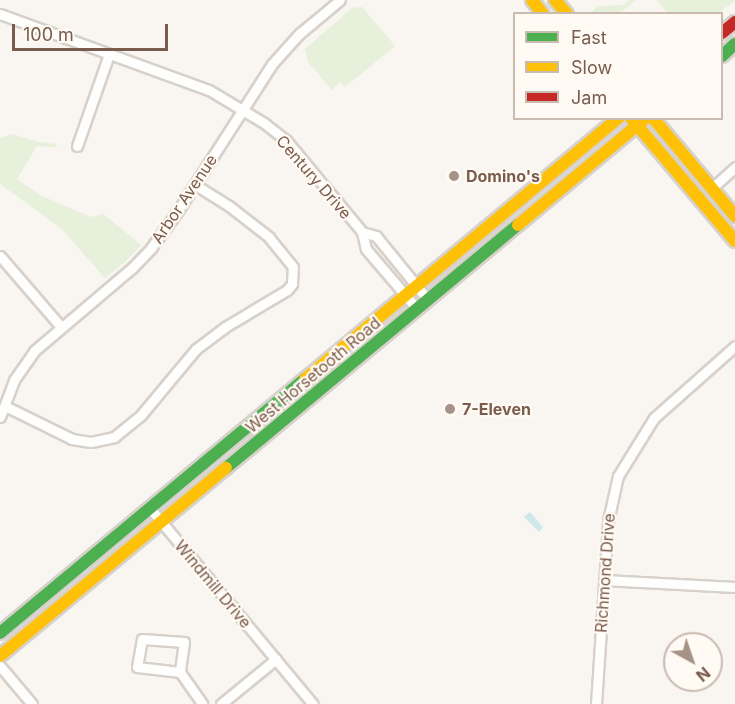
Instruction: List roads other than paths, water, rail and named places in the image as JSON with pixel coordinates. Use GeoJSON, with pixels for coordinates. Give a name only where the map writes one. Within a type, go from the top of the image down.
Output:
{"type":"FeatureCollection","features":[{"type":"Feature","properties":{"kind":"main road"},"geometry":{"type":"LineString","coordinates":[[532,0],[541,12]]}},
{"type":"Feature","properties":{"kind":"main road"},"geometry":{"type":"LineString","coordinates":[[555,0],[565,12]]}},
{"type":"Feature","properties":{"kind":"main road"},"geometry":{"type":"LineString","coordinates":[[723,32],[735,22]]}},
{"type":"Feature","properties":{"kind":"main road"},"geometry":{"type":"LineString","coordinates":[[723,55],[735,44]]}},
{"type":"Feature","properties":{"kind":"main road","name":"West Horsetooth Road"},"geometry":{"type":"LineString","coordinates":[[0,633],[616,120]]}},
{"type":"Feature","properties":{"kind":"main road"},"geometry":{"type":"LineString","coordinates":[[655,120],[735,216]]}},
{"type":"Feature","properties":{"kind":"main road"},"geometry":{"type":"LineString","coordinates":[[639,121],[735,241]]}},
{"type":"Feature","properties":{"kind":"main road","name":"West Horsetooth Road"},"geometry":{"type":"LineString","coordinates":[[0,656],[639,121]]}},
{"type":"Feature","properties":{"kind":"street","name":"Arbor Avenue"},"geometry":{"type":"LineString","coordinates":[[0,417],[23,365],[47,338],[132,268],[151,248],[284,49],[339,0]]}},
{"type":"Feature","properties":{"kind":"street","name":"Century Drive"},"geometry":{"type":"LineString","coordinates":[[0,14],[209,90],[243,109],[286,140],[362,232],[366,249],[417,309]]}},
{"type":"Feature","properties":{"kind":"street"},"geometry":{"type":"LineString","coordinates":[[77,146],[110,54]]}},
{"type":"Feature","properties":{"kind":"street"},"geometry":{"type":"LineString","coordinates":[[712,188],[735,167]]}},
{"type":"Feature","properties":{"kind":"street"},"geometry":{"type":"LineString","coordinates":[[5,406],[72,439],[91,442],[114,437],[141,415],[196,349],[225,327],[287,290],[292,284],[293,267],[269,237],[229,206],[195,185]]}},
{"type":"Feature","properties":{"kind":"street","name":"Century Drive"},"geometry":{"type":"LineString","coordinates":[[362,232],[376,236],[428,300]]}},
{"type":"Feature","properties":{"kind":"street"},"geometry":{"type":"LineString","coordinates":[[0,256],[61,327]]}},
{"type":"Feature","properties":{"kind":"street","name":"Richmond Drive"},"geometry":{"type":"LineString","coordinates":[[596,704],[611,500],[618,476],[642,434],[666,405],[735,346]]}},
{"type":"Feature","properties":{"kind":"street","name":"Windmill Drive"},"geometry":{"type":"LineString","coordinates":[[150,508],[313,704]]}},
{"type":"Feature","properties":{"kind":"street"},"geometry":{"type":"LineString","coordinates":[[604,580],[735,586]]}},
{"type":"Feature","properties":{"kind":"street"},"geometry":{"type":"LineString","coordinates":[[180,672],[137,667],[142,639],[184,642],[180,672],[202,704]]}},
{"type":"Feature","properties":{"kind":"street"},"geometry":{"type":"LineString","coordinates":[[221,704],[276,659]]}},
{"type":"Feature","properties":{"kind":"street"},"geometry":{"type":"LineString","coordinates":[[0,666],[32,704]]}},
{"type":"Feature","properties":{"kind":"water"},"geometry":{"type":"Polygon","coordinates":[[[530,512],[543,527],[539,532],[524,517],[530,512]]]}},
{"type":"Feature","properties":{"kind":"place","name":"Domino's"},"geometry":{"type":"Point","coordinates":[454,176]}},
{"type":"Feature","properties":{"kind":"place","name":"7-Eleven"},"geometry":{"type":"Point","coordinates":[450,409]}}]}
